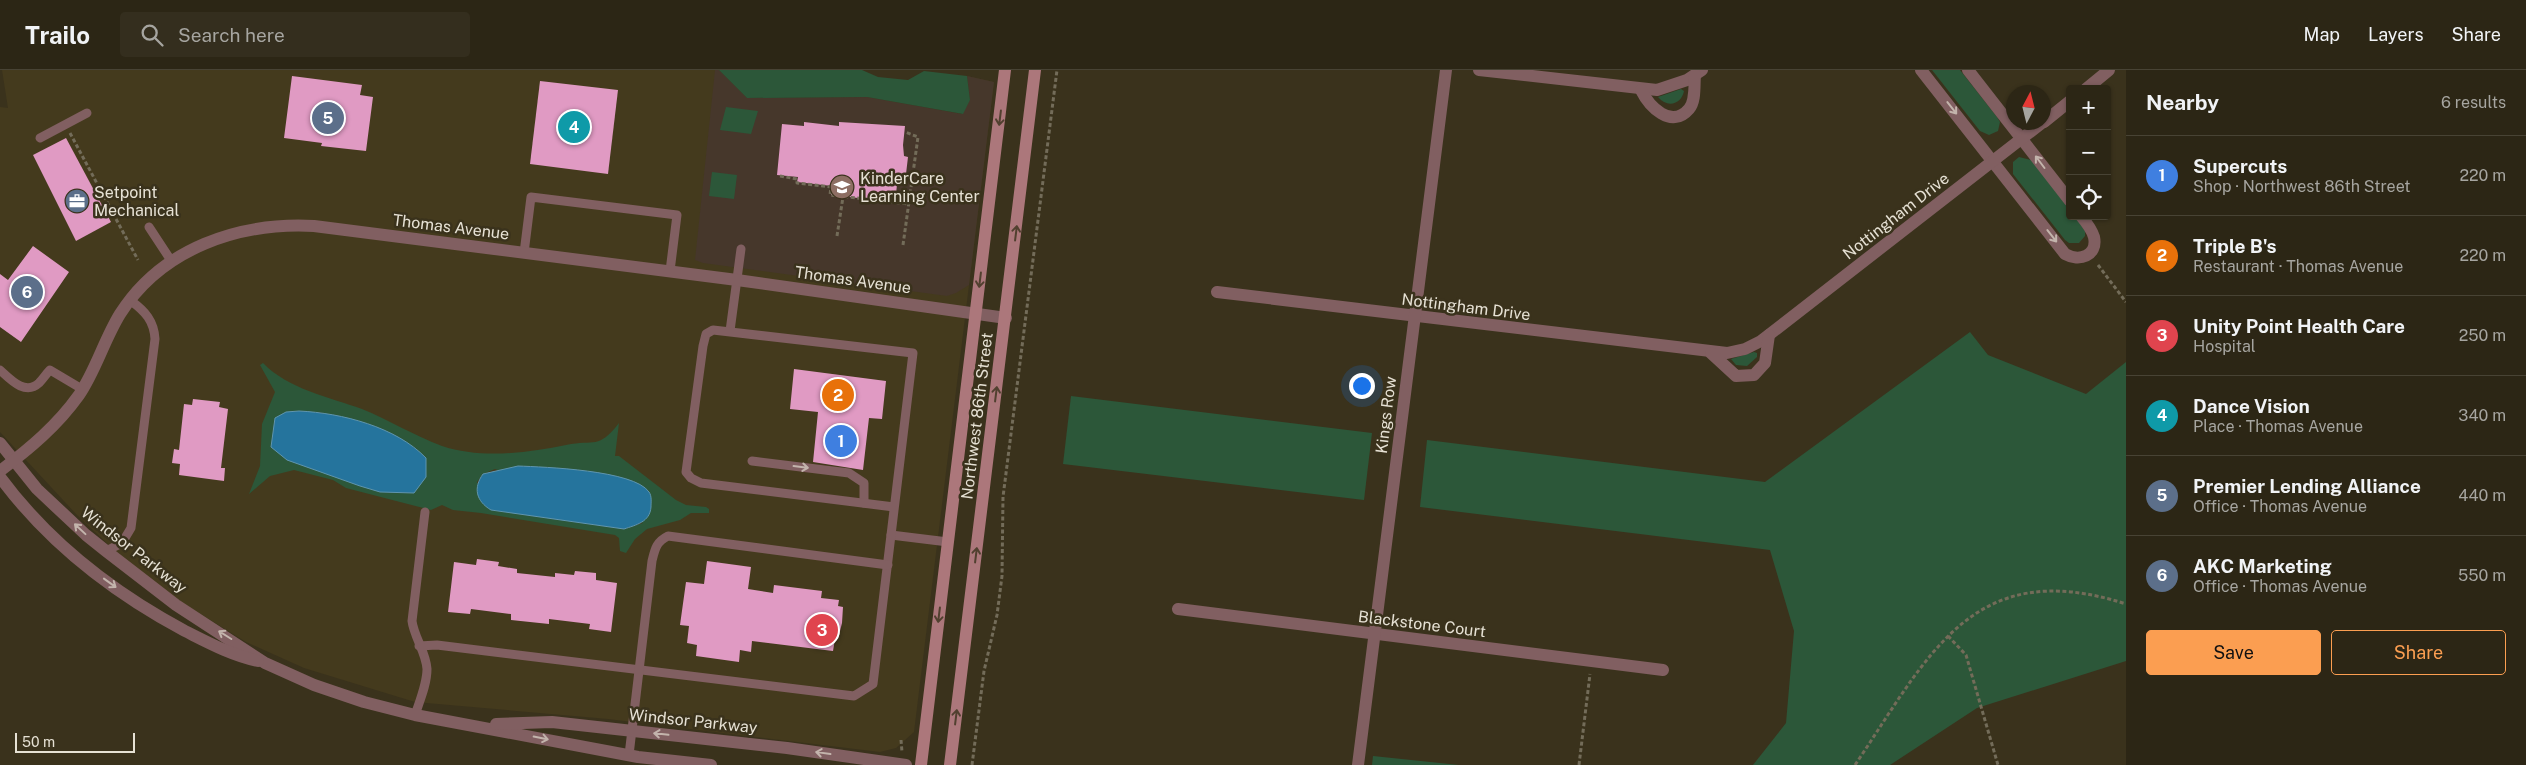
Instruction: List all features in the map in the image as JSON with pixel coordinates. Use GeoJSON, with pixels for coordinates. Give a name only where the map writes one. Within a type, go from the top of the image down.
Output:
{"type":"FeatureCollection","features":[{"type":"Feature","properties":{"kind":"main road","name":"Northwest 86th Street"},"geometry":{"type":"LineString","coordinates":[[921,765],[1006,70]]}},
{"type":"Feature","properties":{"kind":"main road","name":"Northwest 86th Street"},"geometry":{"type":"LineString","coordinates":[[950,765],[1035,70]]}},
{"type":"Feature","properties":{"kind":"street","name":"Kings Row"},"geometry":{"type":"LineString","coordinates":[[1358,765],[1446,70]]}},
{"type":"Feature","properties":{"kind":"street"},"geometry":{"type":"LineString","coordinates":[[1479,70],[1641,90],[1673,87],[1698,73]]}},
{"type":"Feature","properties":{"kind":"street"},"geometry":{"type":"LineString","coordinates":[[1921,70],[2065,254],[2072,258],[2080,259],[2088,255],[2093,248],[2095,239],[2084,220]]}},
{"type":"Feature","properties":{"kind":"street"},"geometry":{"type":"LineString","coordinates":[[1968,70],[2066,196]]}},
{"type":"Feature","properties":{"kind":"street"},"geometry":{"type":"LineString","coordinates":[[2091,85],[2110,70]]}},
{"type":"Feature","properties":{"kind":"street"},"geometry":{"type":"LineString","coordinates":[[1641,90],[1649,105],[1658,113],[1670,117],[1680,115],[1690,109],[1698,73]]}},
{"type":"Feature","properties":{"kind":"street","name":"Nottingham Drive"},"geometry":{"type":"LineString","coordinates":[[2051,116],[2066,104]]}},
{"type":"Feature","properties":{"kind":"street","name":"Nottingham Drive"},"geometry":{"type":"LineString","coordinates":[[1217,292],[1727,354],[1745,350],[1769,335],[2033,130]]}},
{"type":"Feature","properties":{"kind":"street","name":"Thomas Avenue"},"geometry":{"type":"LineString","coordinates":[[0,471],[63,416],[82,389],[108,336],[131,300],[159,271],[206,242],[232,233],[259,227],[287,224],[737,280],[1006,318]]}},
{"type":"Feature","properties":{"kind":"street"},"geometry":{"type":"LineString","coordinates":[[1711,353],[1736,376],[1754,375],[1765,363],[1769,335]]}},
{"type":"Feature","properties":{"kind":"street","name":"Windsor Parkway"},"geometry":{"type":"LineString","coordinates":[[0,443],[16,459],[37,489],[86,535],[176,605],[265,663],[314,685],[364,702],[415,714],[629,755],[711,765]]}},
{"type":"Feature","properties":{"kind":"street","name":"Windsor Parkway"},"geometry":{"type":"LineString","coordinates":[[0,477],[21,505],[75,558],[118,590],[163,619],[222,650],[233,655],[265,663]]}},
{"type":"Feature","properties":{"kind":"street","name":"Blackstone Court"},"geometry":{"type":"LineString","coordinates":[[1178,609],[1663,670]]}},
{"type":"Feature","properties":{"kind":"street","name":"Windsor Parkway"},"geometry":{"type":"LineString","coordinates":[[476,725],[552,722],[787,748],[906,765]]}},
{"type":"Feature","properties":{"kind":"lane"},"geometry":{"type":"LineString","coordinates":[[40,138],[87,113]]}},
{"type":"Feature","properties":{"kind":"lane"},"geometry":{"type":"LineString","coordinates":[[524,253],[531,197],[677,215],[670,272]]}},
{"type":"Feature","properties":{"kind":"lane"},"geometry":{"type":"LineString","coordinates":[[149,227],[172,262]]}},
{"type":"Feature","properties":{"kind":"lane"},"geometry":{"type":"LineString","coordinates":[[730,331],[741,249]]}},
{"type":"Feature","properties":{"kind":"lane"},"geometry":{"type":"LineString","coordinates":[[106,551],[122,543],[132,528],[155,339],[154,327],[148,317],[131,300]]}},
{"type":"Feature","properties":{"kind":"lane"},"geometry":{"type":"LineString","coordinates":[[419,646],[437,645],[854,696],[873,684],[913,353],[714,330],[706,334],[703,346],[686,472],[691,478],[700,483],[894,507]]}},
{"type":"Feature","properties":{"kind":"lane"},"geometry":{"type":"LineString","coordinates":[[0,370],[18,386],[26,388],[40,383],[50,370],[82,389]]}},
{"type":"Feature","properties":{"kind":"lane"},"geometry":{"type":"LineString","coordinates":[[752,461],[849,473],[864,483],[864,503]]}},
{"type":"Feature","properties":{"kind":"lane"},"geometry":{"type":"LineString","coordinates":[[415,714],[425,684],[427,668],[412,620],[425,512]]}},
{"type":"Feature","properties":{"kind":"lane"},"geometry":{"type":"LineString","coordinates":[[629,755],[652,561],[655,548],[661,539],[668,536],[888,565]]}},
{"type":"Feature","properties":{"kind":"lane"},"geometry":{"type":"LineString","coordinates":[[891,536],[948,542]]}},
{"type":"Feature","properties":{"kind":"path"},"geometry":{"type":"LineString","coordinates":[[972,765],[984,671],[1000,596],[1003,556],[1003,497],[1057,70]]}},
{"type":"Feature","properties":{"kind":"path"},"geometry":{"type":"LineString","coordinates":[[65,125],[138,260]]}},
{"type":"Feature","properties":{"kind":"path"},"geometry":{"type":"LineString","coordinates":[[903,244],[918,137],[905,132]]}},
{"type":"Feature","properties":{"kind":"path"},"geometry":{"type":"LineString","coordinates":[[907,168],[914,169]]}},
{"type":"Feature","properties":{"kind":"path"},"geometry":{"type":"LineString","coordinates":[[780,176],[797,179],[797,183],[831,187],[830,195],[909,204]]}},
{"type":"Feature","properties":{"kind":"path"},"geometry":{"type":"LineString","coordinates":[[837,236],[842,197]]}},
{"type":"Feature","properties":{"kind":"path"},"geometry":{"type":"LineString","coordinates":[[2098,265],[2126,302]]}},
{"type":"Feature","properties":{"kind":"path"},"geometry":{"type":"LineString","coordinates":[[1855,765],[1918,671],[1948,636],[1965,620],[1979,611],[1995,602],[2016,596],[2060,592],[2108,598],[2126,604]]}},
{"type":"Feature","properties":{"kind":"path"},"geometry":{"type":"LineString","coordinates":[[1948,636],[1966,655],[1998,765]]}},
{"type":"Feature","properties":{"kind":"path"},"geometry":{"type":"LineString","coordinates":[[1579,765],[1592,661]]}},
{"type":"Feature","properties":{"kind":"shaded area"},"geometry":{"type":"Polygon","coordinates":[[[2,70],[719,70],[747,98],[867,97],[962,114],[970,100],[967,76],[994,82],[914,732],[896,748],[880,752],[608,719],[415,702],[304,668],[246,642],[168,594],[113,549],[76,514],[0,432],[0,107],[8,108],[2,70]]]}},
{"type":"Feature","properties":{"kind":"shaded area","name":"KinderCare Learning Center"},"geometry":{"type":"Polygon","coordinates":[[[715,70],[719,70],[747,98],[867,97],[962,114],[970,100],[967,76],[994,82],[969,285],[947,296],[703,263],[695,260],[715,70]]]}},
{"type":"Feature","properties":{"kind":"green space"},"geometry":{"type":"Polygon","coordinates":[[[719,70],[862,70],[878,77],[908,80],[924,71],[967,76],[970,100],[963,114],[867,97],[747,98],[719,70]]]}},
{"type":"Feature","properties":{"kind":"green space"},"geometry":{"type":"Polygon","coordinates":[[[1932,70],[1960,70],[1997,117],[2000,122],[1998,131],[1989,135],[1980,131],[1932,70]]]}},
{"type":"Feature","properties":{"kind":"green space"},"geometry":{"type":"Polygon","coordinates":[[[1681,89],[1684,91],[1677,102],[1665,103],[1658,97],[1681,89]]]}},
{"type":"Feature","properties":{"kind":"green space"},"geometry":{"type":"Polygon","coordinates":[[[726,107],[758,111],[751,134],[720,130],[726,107]]]}},
{"type":"Feature","properties":{"kind":"green space"},"geometry":{"type":"Polygon","coordinates":[[[2019,157],[2031,160],[2066,205],[2066,220],[2078,220],[2085,231],[2085,236],[2079,243],[2069,243],[2065,240],[2013,174],[2013,162],[2019,157]]]}},
{"type":"Feature","properties":{"kind":"green space"},"geometry":{"type":"Polygon","coordinates":[[[712,172],[737,175],[734,199],[709,196],[712,172]]]}},
{"type":"Feature","properties":{"kind":"green space"},"geometry":{"type":"Polygon","coordinates":[[[1970,332],[1988,355],[2086,394],[2126,362],[2126,661],[1977,708],[1890,765],[1753,765],[1786,723],[1794,631],[1770,550],[1420,507],[1427,440],[1765,482],[1970,332]]]}},
{"type":"Feature","properties":{"kind":"green space"},"geometry":{"type":"Polygon","coordinates":[[[1754,352],[1757,353],[1757,357],[1747,366],[1736,365],[1731,359],[1754,352]]]}},
{"type":"Feature","properties":{"kind":"green space"},"geometry":{"type":"Polygon","coordinates":[[[263,363],[273,372],[297,386],[362,409],[432,442],[457,450],[488,454],[520,452],[576,443],[596,442],[606,437],[619,423],[615,456],[619,456],[676,500],[686,505],[706,507],[709,509],[709,513],[691,513],[680,520],[647,529],[635,539],[626,553],[620,551],[619,538],[615,535],[453,510],[442,505],[431,510],[346,488],[333,480],[294,470],[270,476],[249,494],[260,466],[262,424],[275,392],[260,365],[263,363]],[[319,412],[275,418],[271,447],[380,492],[414,493],[417,449],[377,428],[319,412]],[[495,469],[483,474],[477,482],[491,510],[624,529],[643,523],[495,469]]]}},
{"type":"Feature","properties":{"kind":"green space"},"geometry":{"type":"Polygon","coordinates":[[[1071,396],[1372,433],[1364,500],[1063,464],[1071,396]]]}},
{"type":"Feature","properties":{"kind":"green space"},"geometry":{"type":"Polygon","coordinates":[[[1373,756],[1459,765],[1372,765],[1373,756]]]}},
{"type":"Feature","properties":{"kind":"water"},"geometry":{"type":"Polygon","coordinates":[[[286,412],[316,412],[350,419],[384,430],[400,438],[426,458],[426,477],[414,493],[380,492],[287,460],[271,447],[275,418],[286,412]]]}},
{"type":"Feature","properties":{"kind":"water"},"geometry":{"type":"Polygon","coordinates":[[[518,466],[588,471],[626,479],[640,485],[649,492],[651,495],[650,512],[642,522],[624,529],[491,510],[482,503],[477,489],[483,474],[518,466]]]}},
{"type":"Feature","properties":{"kind":"building"},"geometry":{"type":"Polygon","coordinates":[[[292,76],[362,85],[360,95],[373,97],[366,151],[321,146],[322,143],[284,138],[292,76]]]}},
{"type":"Feature","properties":{"kind":"building"},"geometry":{"type":"Polygon","coordinates":[[[540,81],[618,90],[608,174],[530,164],[540,81]]]}},
{"type":"Feature","properties":{"kind":"building"},"geometry":{"type":"Polygon","coordinates":[[[804,122],[839,126],[839,122],[905,126],[903,145],[904,156],[908,157],[906,174],[902,174],[900,185],[897,185],[895,202],[831,195],[832,186],[797,182],[798,177],[777,175],[782,124],[804,126],[804,122]]]}},
{"type":"Feature","properties":{"kind":"building","name":"Setpoint Mechanical"},"geometry":{"type":"Polygon","coordinates":[[[66,138],[111,222],[76,241],[33,155],[66,138]]]}},
{"type":"Feature","properties":{"kind":"building"},"geometry":{"type":"Polygon","coordinates":[[[33,246],[69,272],[21,342],[0,327],[0,274],[8,280],[33,246]]]}},
{"type":"Feature","properties":{"kind":"building"},"geometry":{"type":"Polygon","coordinates":[[[794,369],[886,381],[882,419],[869,418],[863,470],[813,462],[818,412],[790,409],[794,369]]]}},
{"type":"Feature","properties":{"kind":"building"},"geometry":{"type":"Polygon","coordinates":[[[193,399],[220,402],[219,407],[228,409],[221,468],[225,468],[224,481],[179,475],[180,464],[172,463],[174,449],[179,450],[184,404],[192,405],[193,399]]]}},
{"type":"Feature","properties":{"kind":"building"},"geometry":{"type":"Polygon","coordinates":[[[477,559],[499,562],[498,566],[517,569],[517,573],[555,577],[555,573],[574,575],[575,571],[596,573],[596,580],[617,583],[611,632],[589,629],[590,624],[549,619],[549,624],[511,620],[511,614],[471,609],[470,614],[448,612],[454,562],[476,565],[477,559]]]}},
{"type":"Feature","properties":{"kind":"building"},"geometry":{"type":"Polygon","coordinates":[[[707,561],[751,567],[748,589],[773,593],[774,585],[822,591],[821,598],[839,600],[838,606],[843,607],[842,623],[838,639],[835,639],[833,651],[752,641],[751,652],[740,650],[739,662],[696,656],[697,645],[687,643],[689,626],[680,625],[686,582],[704,584],[707,561]]]}},
{"type":"Feature","properties":{"kind":"place","name":"Premier Lending Alliance"},"geometry":{"type":"Point","coordinates":[328,118]}},
{"type":"Feature","properties":{"kind":"place","name":"Dance Vision"},"geometry":{"type":"Point","coordinates":[574,127]}},
{"type":"Feature","properties":{"kind":"place","name":"KinderCare Learning Center"},"geometry":{"type":"Point","coordinates":[842,187]}},
{"type":"Feature","properties":{"kind":"place","name":"Setpoint Mechanical"},"geometry":{"type":"Point","coordinates":[77,201]}},
{"type":"Feature","properties":{"kind":"place","name":"AKC Marketing"},"geometry":{"type":"Point","coordinates":[27,292]}},
{"type":"Feature","properties":{"kind":"place","name":"Triple B's"},"geometry":{"type":"Point","coordinates":[838,395]}},
{"type":"Feature","properties":{"kind":"place","name":"Supercuts"},"geometry":{"type":"Point","coordinates":[841,441]}},
{"type":"Feature","properties":{"kind":"place","name":"Unity Point Health Care"},"geometry":{"type":"Point","coordinates":[822,630]}}]}
